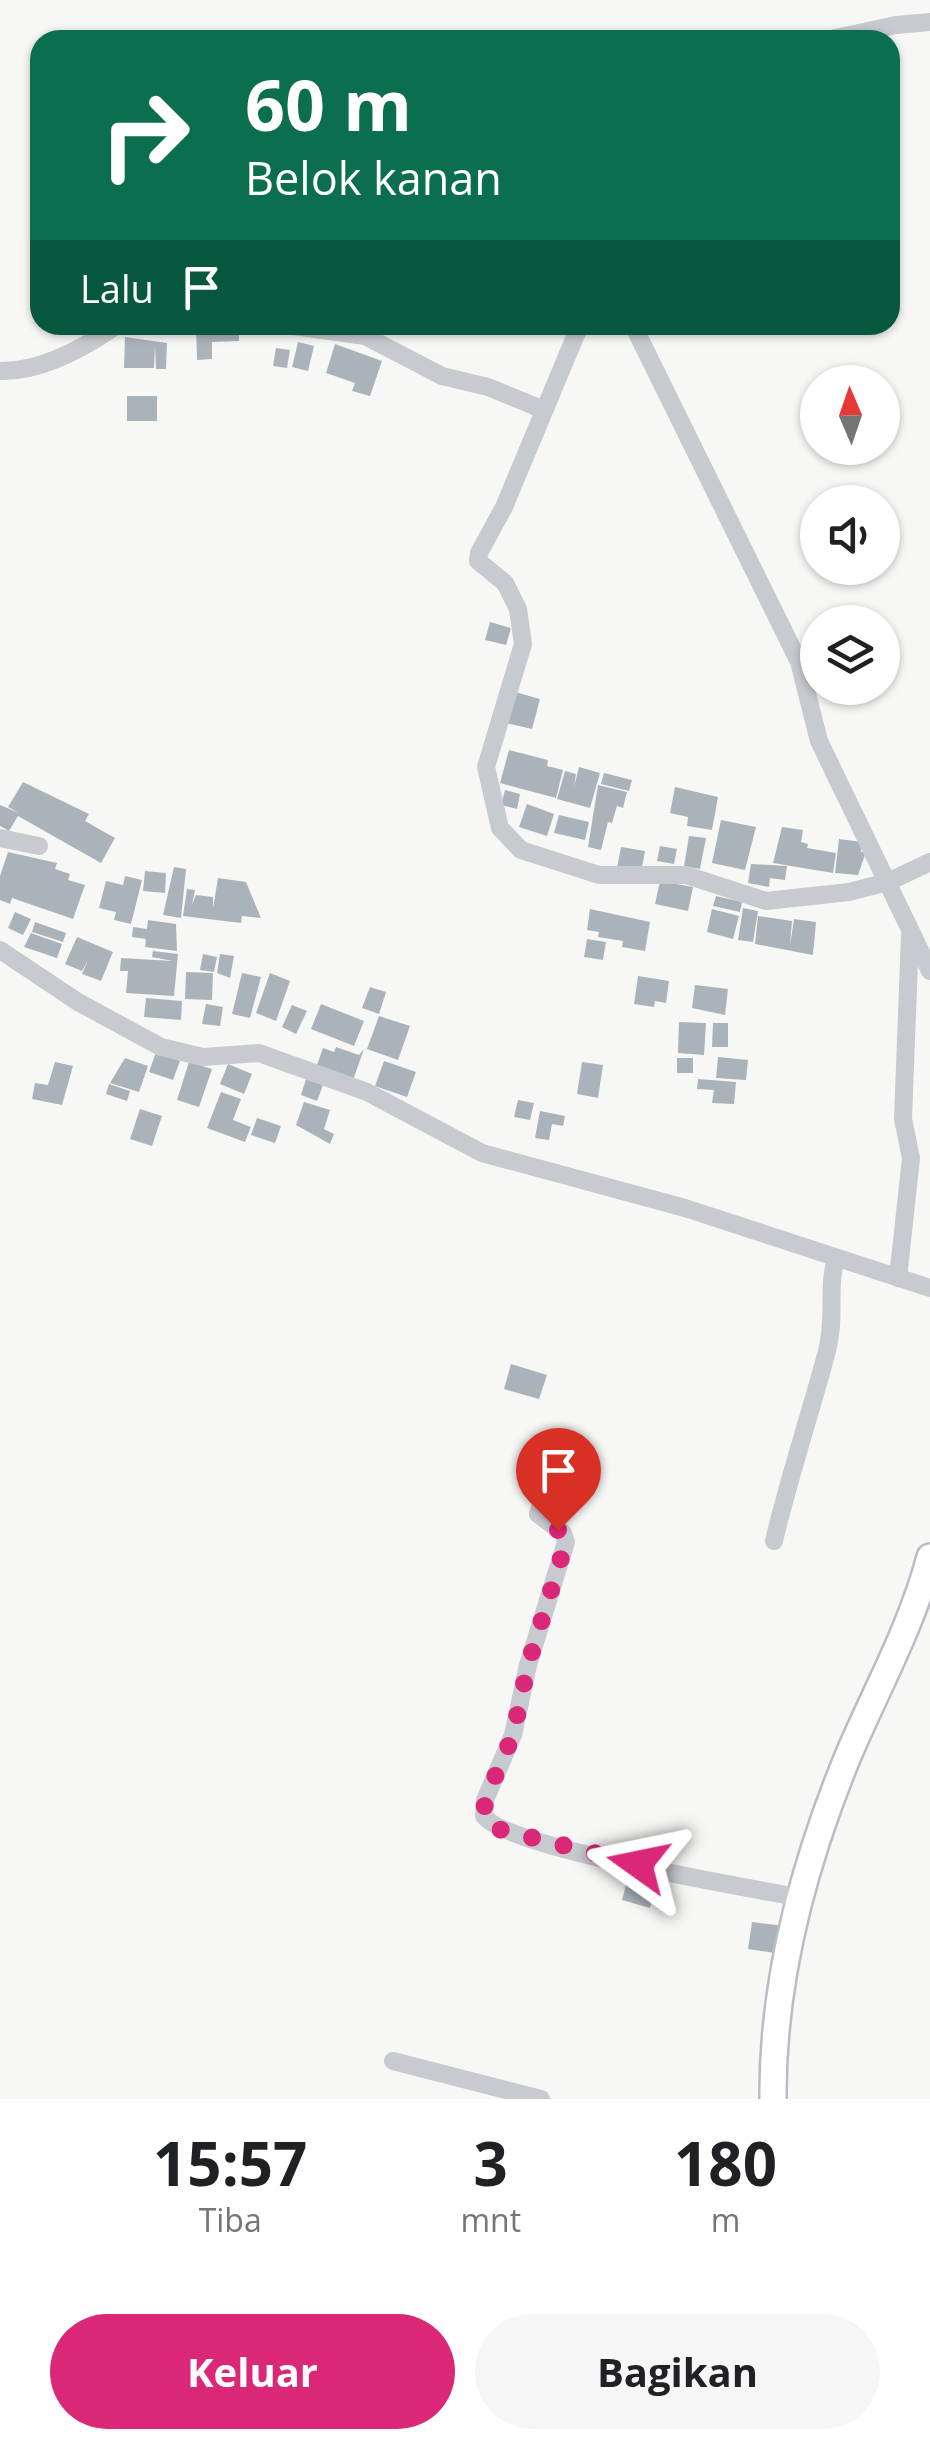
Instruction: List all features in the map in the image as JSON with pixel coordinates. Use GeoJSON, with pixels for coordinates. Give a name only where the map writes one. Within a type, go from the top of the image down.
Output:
{"type":"FeatureCollection","features":[{"type":"Feature","properties":{"kind":"street"},"geometry":{"type":"LineString","coordinates":[[870,30],[930,22]]}},
{"type":"Feature","properties":{"kind":"street"},"geometry":{"type":"LineString","coordinates":[[0,372],[16,372],[73,352],[101,335]]}},
{"type":"Feature","properties":{"kind":"street"},"geometry":{"type":"LineString","coordinates":[[358,335],[442,376],[502,392],[538,409]]}},
{"type":"Feature","properties":{"kind":"street"},"geometry":{"type":"LineString","coordinates":[[575,335],[538,409],[478,561],[511,590],[523,644],[486,767],[500,828],[521,850],[599,876],[686,876],[750,899],[850,892],[888,882],[920,866]]}},
{"type":"Feature","properties":{"kind":"street"},"geometry":{"type":"LineString","coordinates":[[638,335],[799,662],[819,742],[930,971]]}},
{"type":"Feature","properties":{"kind":"street"},"geometry":{"type":"LineString","coordinates":[[0,838],[39,846]]}},
{"type":"Feature","properties":{"kind":"street"},"geometry":{"type":"LineString","coordinates":[[898,1278],[911,1158],[903,1119],[910,932]]}},
{"type":"Feature","properties":{"kind":"street"},"geometry":{"type":"LineString","coordinates":[[0,950],[91,1010],[161,1047],[203,1056],[259,1053],[368,1092],[482,1153],[684,1208],[930,1288]]}},
{"type":"Feature","properties":{"kind":"street"},"geometry":{"type":"LineString","coordinates":[[774,1541],[798,1440],[827,1352],[835,1311],[831,1275],[836,1258]]}},
{"type":"Feature","properties":{"kind":"street"},"geometry":{"type":"LineString","coordinates":[[558,1459],[538,1514],[563,1533],[566,1542],[528,1665],[513,1735],[485,1800],[484,1816],[494,1828],[548,1843],[802,1898]]}},
{"type":"Feature","properties":{"kind":"street"},"geometry":{"type":"LineString","coordinates":[[773,2099],[780,1991],[802,1898],[846,1761],[924,1605],[930,1557]]}},
{"type":"Feature","properties":{"kind":"street"},"geometry":{"type":"LineString","coordinates":[[394,2061],[541,2099]]}},
{"type":"Feature","properties":{"kind":"building"},"geometry":{"type":"Polygon","coordinates":[[[196,335],[239,335],[239,341],[212,342],[212,359],[197,360],[196,335]]]}},
{"type":"Feature","properties":{"kind":"building"},"geometry":{"type":"Polygon","coordinates":[[[125,337],[167,343],[166,369],[156,369],[155,346],[154,368],[124,368],[125,337]]]}},
{"type":"Feature","properties":{"kind":"building"},"geometry":{"type":"Polygon","coordinates":[[[298,342],[314,346],[308,371],[292,367],[298,342]]]}},
{"type":"Feature","properties":{"kind":"building"},"geometry":{"type":"Polygon","coordinates":[[[335,344],[382,361],[370,396],[352,391],[355,383],[326,373],[335,344]]]}},
{"type":"Feature","properties":{"kind":"building"},"geometry":{"type":"Polygon","coordinates":[[[276,348],[290,350],[287,368],[273,366],[276,348]]]}},
{"type":"Feature","properties":{"kind":"building"},"geometry":{"type":"Polygon","coordinates":[[[127,396],[157,396],[157,421],[127,421],[127,396]]]}},
{"type":"Feature","properties":{"kind":"building"},"geometry":{"type":"Polygon","coordinates":[[[490,622],[511,628],[506,645],[485,640],[490,622]]]}},
{"type":"Feature","properties":{"kind":"building"},"geometry":{"type":"Polygon","coordinates":[[[515,692],[540,699],[532,729],[506,723],[515,692]]]}},
{"type":"Feature","properties":{"kind":"building"},"geometry":{"type":"Polygon","coordinates":[[[509,750],[548,760],[547,766],[563,770],[556,798],[500,783],[509,750]]]}},
{"type":"Feature","properties":{"kind":"building"},"geometry":{"type":"Polygon","coordinates":[[[579,767],[600,773],[590,808],[557,799],[565,771],[576,774],[574,787],[579,767]]]}},
{"type":"Feature","properties":{"kind":"building"},"geometry":{"type":"Polygon","coordinates":[[[604,773],[632,780],[629,791],[601,784],[604,773]]]}},
{"type":"Feature","properties":{"kind":"building"},"geometry":{"type":"Polygon","coordinates":[[[23,782],[89,814],[85,821],[115,838],[101,863],[18,816],[9,831],[0,826],[0,805],[19,813],[8,807],[23,782]]]}},
{"type":"Feature","properties":{"kind":"building"},"geometry":{"type":"Polygon","coordinates":[[[598,785],[627,792],[623,808],[617,806],[612,823],[608,822],[601,850],[588,847],[598,785]]]}},
{"type":"Feature","properties":{"kind":"building"},"geometry":{"type":"Polygon","coordinates":[[[675,787],[718,797],[712,830],[687,826],[688,817],[670,813],[675,787]]]}},
{"type":"Feature","properties":{"kind":"building"},"geometry":{"type":"Polygon","coordinates":[[[505,790],[520,794],[517,809],[501,805],[505,790]]]}},
{"type":"Feature","properties":{"kind":"building"},"geometry":{"type":"Polygon","coordinates":[[[527,804],[554,814],[547,836],[519,827],[527,804]]]}},
{"type":"Feature","properties":{"kind":"building"},"geometry":{"type":"Polygon","coordinates":[[[559,815],[589,822],[585,840],[554,833],[559,815]]]}},
{"type":"Feature","properties":{"kind":"building"},"geometry":{"type":"Polygon","coordinates":[[[721,820],[756,827],[745,870],[712,863],[721,820]]]}},
{"type":"Feature","properties":{"kind":"building"},"geometry":{"type":"Polygon","coordinates":[[[782,827],[803,830],[801,842],[808,844],[807,848],[836,853],[833,873],[773,863],[782,827]]]}},
{"type":"Feature","properties":{"kind":"building"},"geometry":{"type":"Polygon","coordinates":[[[689,836],[706,838],[700,869],[684,866],[689,836]]]}},
{"type":"Feature","properties":{"kind":"building"},"geometry":{"type":"Polygon","coordinates":[[[839,839],[862,842],[861,852],[866,852],[858,875],[835,873],[839,839]]]}},
{"type":"Feature","properties":{"kind":"building"},"geometry":{"type":"Polygon","coordinates":[[[660,846],[677,849],[674,864],[657,861],[660,846]]]}},
{"type":"Feature","properties":{"kind":"building"},"geometry":{"type":"Polygon","coordinates":[[[621,847],[645,851],[641,873],[617,868],[621,847]]]}},
{"type":"Feature","properties":{"kind":"building"},"geometry":{"type":"Polygon","coordinates":[[[8,852],[57,863],[55,869],[70,874],[68,880],[85,885],[73,919],[12,898],[10,904],[0,900],[0,876],[8,852]]]}},
{"type":"Feature","properties":{"kind":"building"},"geometry":{"type":"Polygon","coordinates":[[[751,864],[787,866],[785,880],[770,878],[769,887],[748,883],[751,864]]]}},
{"type":"Feature","properties":{"kind":"building"},"geometry":{"type":"Polygon","coordinates":[[[174,867],[186,869],[181,918],[163,915],[174,867]]]}},
{"type":"Feature","properties":{"kind":"building"},"geometry":{"type":"Polygon","coordinates":[[[145,871],[166,873],[165,893],[143,891],[145,871]]]}},
{"type":"Feature","properties":{"kind":"building"},"geometry":{"type":"Polygon","coordinates":[[[125,876],[142,880],[131,924],[114,920],[116,912],[99,908],[106,881],[123,885],[125,876]]]}},
{"type":"Feature","properties":{"kind":"building"},"geometry":{"type":"Polygon","coordinates":[[[218,878],[246,882],[261,918],[242,916],[241,923],[183,916],[187,889],[195,890],[192,905],[196,895],[213,897],[213,908],[218,878]]]}},
{"type":"Feature","properties":{"kind":"building"},"geometry":{"type":"Polygon","coordinates":[[[660,881],[693,887],[688,911],[655,904],[660,881]]]}},
{"type":"Feature","properties":{"kind":"building"},"geometry":{"type":"Polygon","coordinates":[[[716,896],[742,902],[740,912],[713,906],[716,896]]]}},
{"type":"Feature","properties":{"kind":"building"},"geometry":{"type":"Polygon","coordinates":[[[743,908],[758,911],[753,942],[738,940],[743,908]]]}},
{"type":"Feature","properties":{"kind":"building"},"geometry":{"type":"Polygon","coordinates":[[[590,909],[650,922],[645,951],[622,947],[623,941],[598,937],[599,932],[587,930],[590,909]]]}},
{"type":"Feature","properties":{"kind":"building"},"geometry":{"type":"Polygon","coordinates":[[[712,909],[739,916],[733,939],[707,932],[712,909]]]}},
{"type":"Feature","properties":{"kind":"building"},"geometry":{"type":"Polygon","coordinates":[[[15,912],[31,919],[23,935],[8,928],[15,912]]]}},
{"type":"Feature","properties":{"kind":"building"},"geometry":{"type":"Polygon","coordinates":[[[758,916],[792,921],[790,946],[794,919],[816,922],[813,955],[755,944],[758,916]]]}},
{"type":"Feature","properties":{"kind":"building"},"geometry":{"type":"Polygon","coordinates":[[[148,920],[176,924],[177,951],[145,947],[146,939],[132,937],[133,927],[147,929],[148,920]]]}},
{"type":"Feature","properties":{"kind":"building"},"geometry":{"type":"Polygon","coordinates":[[[35,922],[66,933],[63,942],[32,932],[35,922]]]}},
{"type":"Feature","properties":{"kind":"building"},"geometry":{"type":"Polygon","coordinates":[[[31,933],[62,944],[57,958],[24,947],[31,933]]]}},
{"type":"Feature","properties":{"kind":"building"},"geometry":{"type":"Polygon","coordinates":[[[77,937],[113,952],[101,981],[82,974],[88,960],[82,971],[65,964],[77,937]]]}},
{"type":"Feature","properties":{"kind":"building"},"geometry":{"type":"Polygon","coordinates":[[[587,939],[606,942],[603,960],[584,957],[587,939]]]}},
{"type":"Feature","properties":{"kind":"building"},"geometry":{"type":"Polygon","coordinates":[[[153,951],[178,954],[174,996],[126,993],[128,971],[120,971],[121,958],[173,961],[152,957],[153,951]]]}},
{"type":"Feature","properties":{"kind":"building"},"geometry":{"type":"Polygon","coordinates":[[[203,954],[217,957],[214,972],[200,970],[203,954]]]}},
{"type":"Feature","properties":{"kind":"building"},"geometry":{"type":"Polygon","coordinates":[[[220,954],[234,956],[230,978],[217,973],[220,954]]]}},
{"type":"Feature","properties":{"kind":"building"},"geometry":{"type":"Polygon","coordinates":[[[186,972],[213,973],[212,1000],[185,999],[186,972]]]}},
{"type":"Feature","properties":{"kind":"building"},"geometry":{"type":"Polygon","coordinates":[[[242,973],[261,977],[250,1018],[232,1014],[242,973]]]}},
{"type":"Feature","properties":{"kind":"building"},"geometry":{"type":"Polygon","coordinates":[[[270,973],[290,981],[276,1021],[256,1013],[270,973]]]}},
{"type":"Feature","properties":{"kind":"building"},"geometry":{"type":"Polygon","coordinates":[[[638,976],[669,981],[666,1003],[655,1001],[654,1007],[634,1004],[638,976]]]}},
{"type":"Feature","properties":{"kind":"building"},"geometry":{"type":"Polygon","coordinates":[[[695,985],[728,989],[725,1015],[692,1008],[695,985]]]}},
{"type":"Feature","properties":{"kind":"building"},"geometry":{"type":"Polygon","coordinates":[[[370,987],[386,992],[379,1014],[362,1008],[370,987]]]}},
{"type":"Feature","properties":{"kind":"building"},"geometry":{"type":"Polygon","coordinates":[[[146,998],[182,1001],[181,1020],[144,1017],[146,998]]]}},
{"type":"Feature","properties":{"kind":"building"},"geometry":{"type":"Polygon","coordinates":[[[206,1004],[223,1007],[220,1026],[202,1024],[206,1004]]]}},
{"type":"Feature","properties":{"kind":"building"},"geometry":{"type":"Polygon","coordinates":[[[321,1004],[364,1021],[354,1046],[311,1029],[321,1004]]]}},
{"type":"Feature","properties":{"kind":"building"},"geometry":{"type":"Polygon","coordinates":[[[292,1005],[307,1011],[296,1034],[282,1027],[292,1005]]]}},
{"type":"Feature","properties":{"kind":"building"},"geometry":{"type":"Polygon","coordinates":[[[379,1016],[410,1026],[398,1060],[367,1049],[379,1016]]]}},
{"type":"Feature","properties":{"kind":"building"},"geometry":{"type":"Polygon","coordinates":[[[679,1022],[706,1023],[704,1055],[678,1053],[679,1022]]]}},
{"type":"Feature","properties":{"kind":"building"},"geometry":{"type":"Polygon","coordinates":[[[713,1023],[728,1023],[728,1047],[712,1047],[713,1023]]]}},
{"type":"Feature","properties":{"kind":"building"},"geometry":{"type":"Polygon","coordinates":[[[336,1047],[359,1055],[364,1049],[353,1080],[317,1065],[323,1048],[334,1052],[336,1047]]]}},
{"type":"Feature","properties":{"kind":"building"},"geometry":{"type":"Polygon","coordinates":[[[156,1052],[180,1061],[173,1080],[149,1072],[156,1052]]]}},
{"type":"Feature","properties":{"kind":"building"},"geometry":{"type":"Polygon","coordinates":[[[718,1057],[748,1060],[746,1080],[716,1078],[718,1057]]]}},
{"type":"Feature","properties":{"kind":"building"},"geometry":{"type":"Polygon","coordinates":[[[125,1058],[148,1066],[139,1092],[110,1083],[125,1058]]]}},
{"type":"Feature","properties":{"kind":"building"},"geometry":{"type":"Polygon","coordinates":[[[677,1058],[693,1058],[693,1073],[677,1073],[677,1058]]]}},
{"type":"Feature","properties":{"kind":"building"},"geometry":{"type":"Polygon","coordinates":[[[384,1061],[416,1072],[407,1097],[375,1086],[384,1061]]]}},
{"type":"Feature","properties":{"kind":"building"},"geometry":{"type":"Polygon","coordinates":[[[55,1062],[73,1066],[62,1105],[32,1099],[35,1083],[48,1085],[55,1062]]]}},
{"type":"Feature","properties":{"kind":"building"},"geometry":{"type":"Polygon","coordinates":[[[189,1062],[212,1069],[199,1107],[177,1100],[189,1062]]]}},
{"type":"Feature","properties":{"kind":"building"},"geometry":{"type":"Polygon","coordinates":[[[582,1062],[603,1065],[598,1098],[577,1094],[582,1062]]]}},
{"type":"Feature","properties":{"kind":"building"},"geometry":{"type":"Polygon","coordinates":[[[228,1064],[252,1074],[244,1094],[220,1084],[228,1064]]]}},
{"type":"Feature","properties":{"kind":"building"},"geometry":{"type":"Polygon","coordinates":[[[306,1079],[323,1085],[317,1101],[301,1095],[306,1079]]]}},
{"type":"Feature","properties":{"kind":"building"},"geometry":{"type":"Polygon","coordinates":[[[698,1079],[736,1082],[734,1104],[712,1103],[714,1090],[697,1089],[698,1079]]]}},
{"type":"Feature","properties":{"kind":"building"},"geometry":{"type":"Polygon","coordinates":[[[109,1084],[130,1091],[127,1101],[106,1094],[109,1084]]]}},
{"type":"Feature","properties":{"kind":"building"},"geometry":{"type":"Polygon","coordinates":[[[221,1092],[241,1099],[233,1120],[251,1127],[245,1142],[207,1128],[221,1092]]]}},
{"type":"Feature","properties":{"kind":"building"},"geometry":{"type":"Polygon","coordinates":[[[518,1100],[534,1103],[530,1120],[514,1117],[518,1100]]]}},
{"type":"Feature","properties":{"kind":"building"},"geometry":{"type":"Polygon","coordinates":[[[304,1102],[330,1110],[324,1129],[334,1134],[330,1144],[296,1125],[304,1102]]]}},
{"type":"Feature","properties":{"kind":"building"},"geometry":{"type":"Polygon","coordinates":[[[140,1109],[162,1116],[152,1146],[130,1139],[140,1109]]]}},
{"type":"Feature","properties":{"kind":"building"},"geometry":{"type":"Polygon","coordinates":[[[540,1111],[565,1116],[563,1126],[552,1124],[549,1140],[535,1138],[540,1111]]]}},
{"type":"Feature","properties":{"kind":"building"},"geometry":{"type":"Polygon","coordinates":[[[257,1118],[281,1126],[275,1143],[251,1135],[257,1118]]]}},
{"type":"Feature","properties":{"kind":"building"},"geometry":{"type":"Polygon","coordinates":[[[511,1364],[547,1375],[539,1399],[504,1389],[511,1364]]]}},
{"type":"Feature","properties":{"kind":"building"},"geometry":{"type":"Polygon","coordinates":[[[629,1874],[657,1881],[650,1908],[622,1900],[629,1874]]]}},
{"type":"Feature","properties":{"kind":"building"},"geometry":{"type":"Polygon","coordinates":[[[752,1922],[785,1926],[781,1954],[748,1949],[752,1922]]]}},
{"type":"Feature","properties":{"kind":"route"},"geometry":{"type":"LineString","coordinates":[[558,1530],[565,1535],[566,1542],[528,1665],[513,1735],[485,1800],[484,1816],[494,1828],[638,1864]]}}]}
